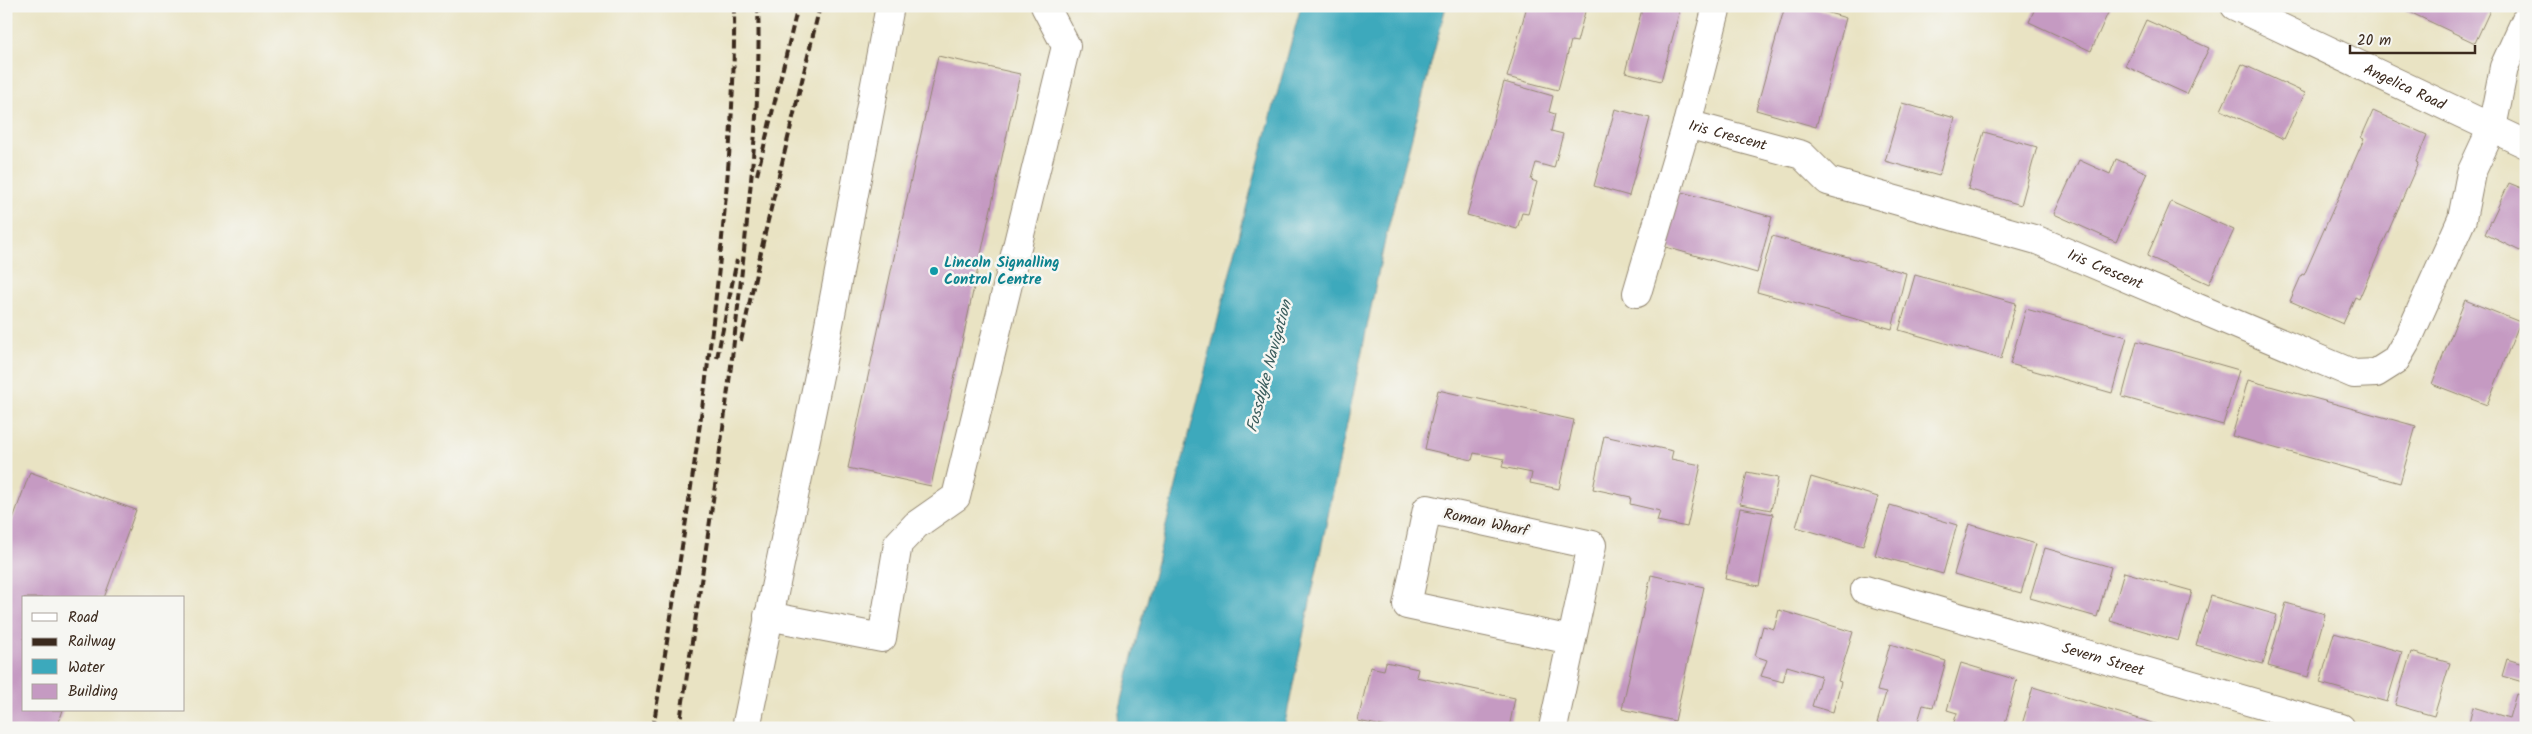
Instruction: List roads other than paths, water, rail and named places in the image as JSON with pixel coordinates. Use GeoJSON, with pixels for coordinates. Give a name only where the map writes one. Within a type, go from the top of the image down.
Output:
{"type":"FeatureCollection","features":[{"type":"Feature","properties":{"kind":"street"},"geometry":{"type":"LineString","coordinates":[[746,728],[821,366],[890,6]]}},
{"type":"Feature","properties":{"kind":"street"},"geometry":{"type":"LineString","coordinates":[[768,616],[882,638],[898,544],[916,525],[956,497],[1066,46],[1045,6]]}},
{"type":"Feature","properties":{"kind":"street","name":"Iris Crescent"},"geometry":{"type":"LineString","coordinates":[[1718,6],[1687,124],[1802,155],[1828,181],[2037,240],[2354,374],[2376,372],[2395,361],[2408,339],[2462,219],[2471,174],[2492,128]]}},
{"type":"Feature","properties":{"kind":"street","name":"Angelica Road"},"geometry":{"type":"LineString","coordinates":[[2235,6],[2526,144]]}},
{"type":"Feature","properties":{"kind":"street"},"geometry":{"type":"LineString","coordinates":[[2492,128],[2504,67],[2526,18]]}},
{"type":"Feature","properties":{"kind":"street"},"geometry":{"type":"LineString","coordinates":[[1637,293],[1687,124]]}},
{"type":"Feature","properties":{"kind":"street","name":"Roman Wharf"},"geometry":{"type":"LineString","coordinates":[[1552,728],[1592,545],[1427,509],[1407,605],[1571,640]]}},
{"type":"Feature","properties":{"kind":"street","name":"Severn Street"},"geometry":{"type":"LineString","coordinates":[[1865,590],[2341,728]]}},
{"type":"Feature","properties":{"kind":"water","name":"Fossdyke Navigation"},"geometry":{"type":"Polygon","coordinates":[[[1301,6],[1446,6],[1385,240],[1284,728],[1115,728],[1248,201],[1301,6]]]}},
{"type":"Feature","properties":{"kind":"railway"},"geometry":{"type":"LineString","coordinates":[[653,728],[691,488],[715,308],[731,127],[734,67],[734,6]]}},
{"type":"Feature","properties":{"kind":"railway"},"geometry":{"type":"LineString","coordinates":[[679,728],[705,556],[736,327],[757,105],[758,6]]}},
{"type":"Feature","properties":{"kind":"railway"},"geometry":{"type":"LineString","coordinates":[[757,175],[798,6]]}},
{"type":"Feature","properties":{"kind":"railway"},"geometry":{"type":"LineString","coordinates":[[741,341],[820,6]]}},
{"type":"Feature","properties":{"kind":"railway"},"geometry":{"type":"LineString","coordinates":[[717,358],[737,260]]}},
{"type":"Feature","properties":{"kind":"place","name":"Lincoln Signalling Control Centre"},"geometry":{"type":"Point","coordinates":[934,271]}}]}
